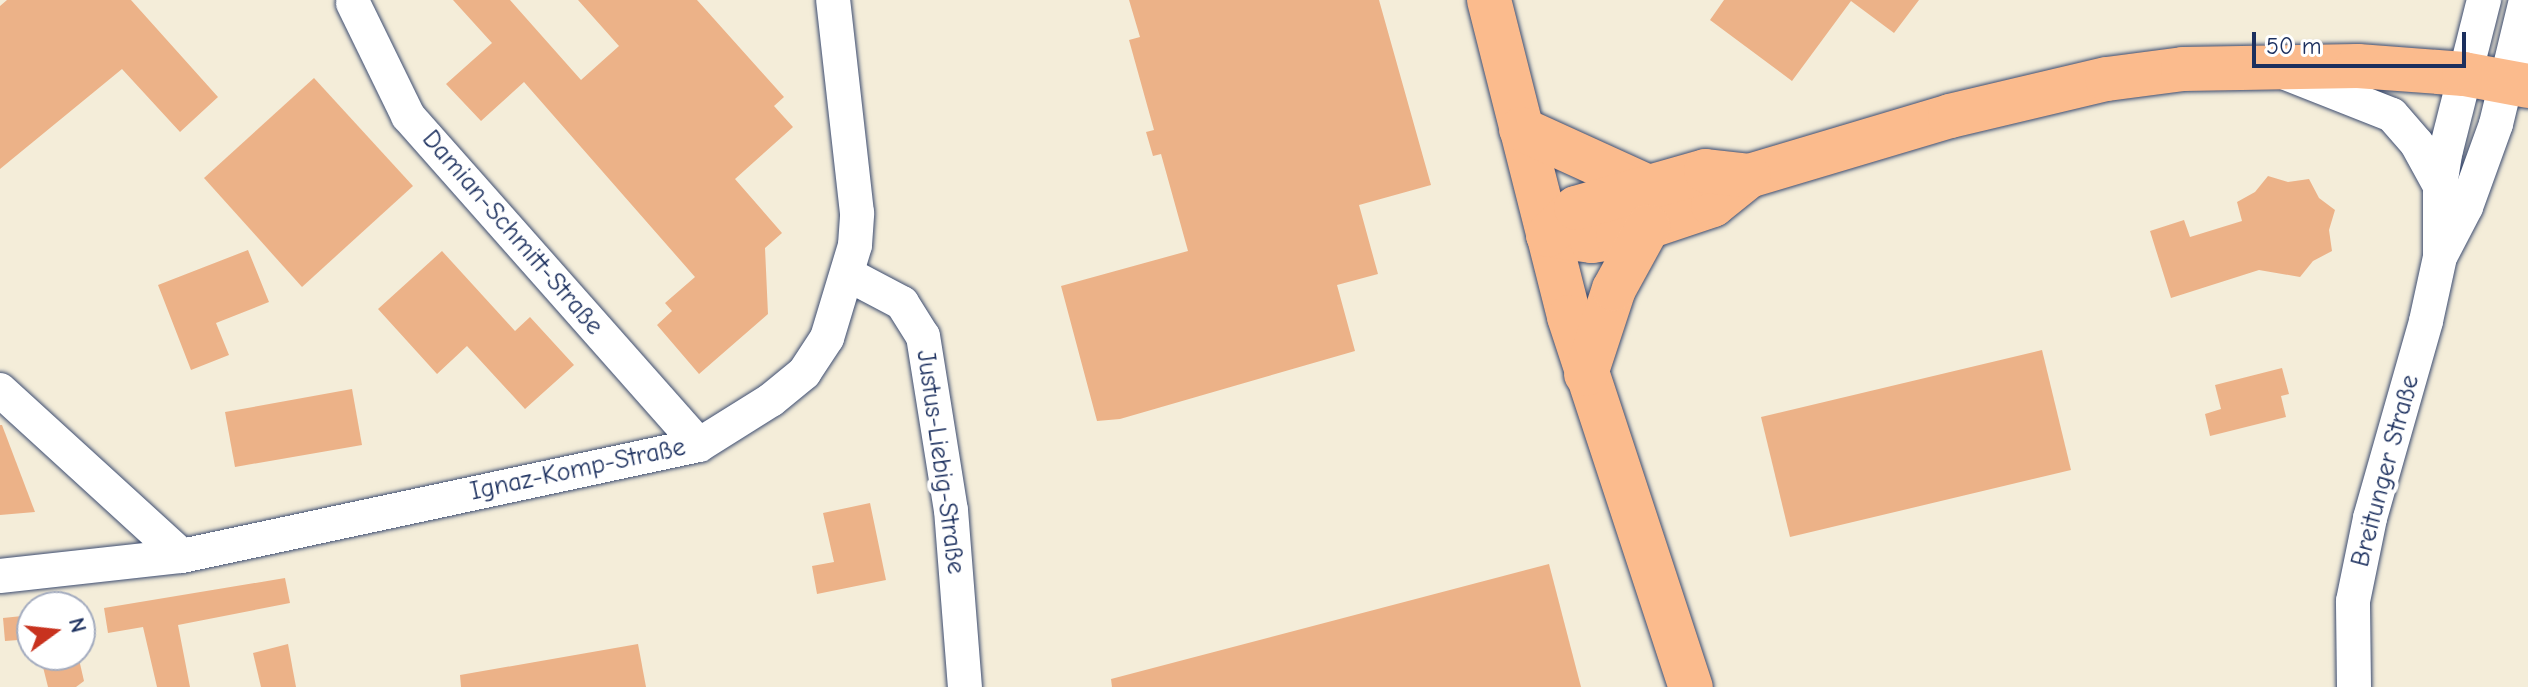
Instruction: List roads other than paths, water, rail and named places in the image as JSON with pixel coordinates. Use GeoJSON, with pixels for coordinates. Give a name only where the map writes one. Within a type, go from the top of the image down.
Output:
{"type":"FeatureCollection","features":[{"type":"Feature","properties":{"kind":"main road"},"geometry":{"type":"LineString","coordinates":[[1489,0],[1586,374],[1691,687]]}},
{"type":"Feature","properties":{"kind":"main road"},"geometry":{"type":"LineString","coordinates":[[1548,235],[1576,208],[1648,207],[1706,171],[1749,176],[2028,95],[2183,69],[2358,66],[2464,74],[2519,85]]}},
{"type":"Feature","properties":{"kind":"main road"},"geometry":{"type":"LineString","coordinates":[[1521,129],[1648,207]]}},
{"type":"Feature","properties":{"kind":"main road"},"geometry":{"type":"LineString","coordinates":[[1586,374],[1614,289],[1648,207]]}},
{"type":"Feature","properties":{"kind":"street","name":"Ignaz-Komp-Straße"},"geometry":{"type":"LineString","coordinates":[[0,576],[182,556],[699,445],[804,373],[827,338],[849,275],[857,213],[833,0]]}},
{"type":"Feature","properties":{"kind":"street","name":"Breitunger Straße"},"geometry":{"type":"LineString","coordinates":[[2440,257],[2440,186],[2464,74],[2484,0]]}},
{"type":"Feature","properties":{"kind":"street","name":"Breitunger Straße"},"geometry":{"type":"LineString","coordinates":[[2354,687],[2353,601],[2370,518],[2440,257],[2466,207],[2519,85],[2526,0]]}},
{"type":"Feature","properties":{"kind":"street","name":"Damian-Schmitt-Straße"},"geometry":{"type":"LineString","coordinates":[[353,3],[408,116],[699,445]]}},
{"type":"Feature","properties":{"kind":"street"},"geometry":{"type":"LineString","coordinates":[[2267,66],[2392,115],[2417,144],[2440,186]]}},
{"type":"Feature","properties":{"kind":"street","name":"Justus-Liebig-Straße"},"geometry":{"type":"LineString","coordinates":[[849,275],[902,303],[923,336],[950,496],[965,687]]}},
{"type":"Feature","properties":{"kind":"street"},"geometry":{"type":"LineString","coordinates":[[0,390],[182,556]]}}]}
